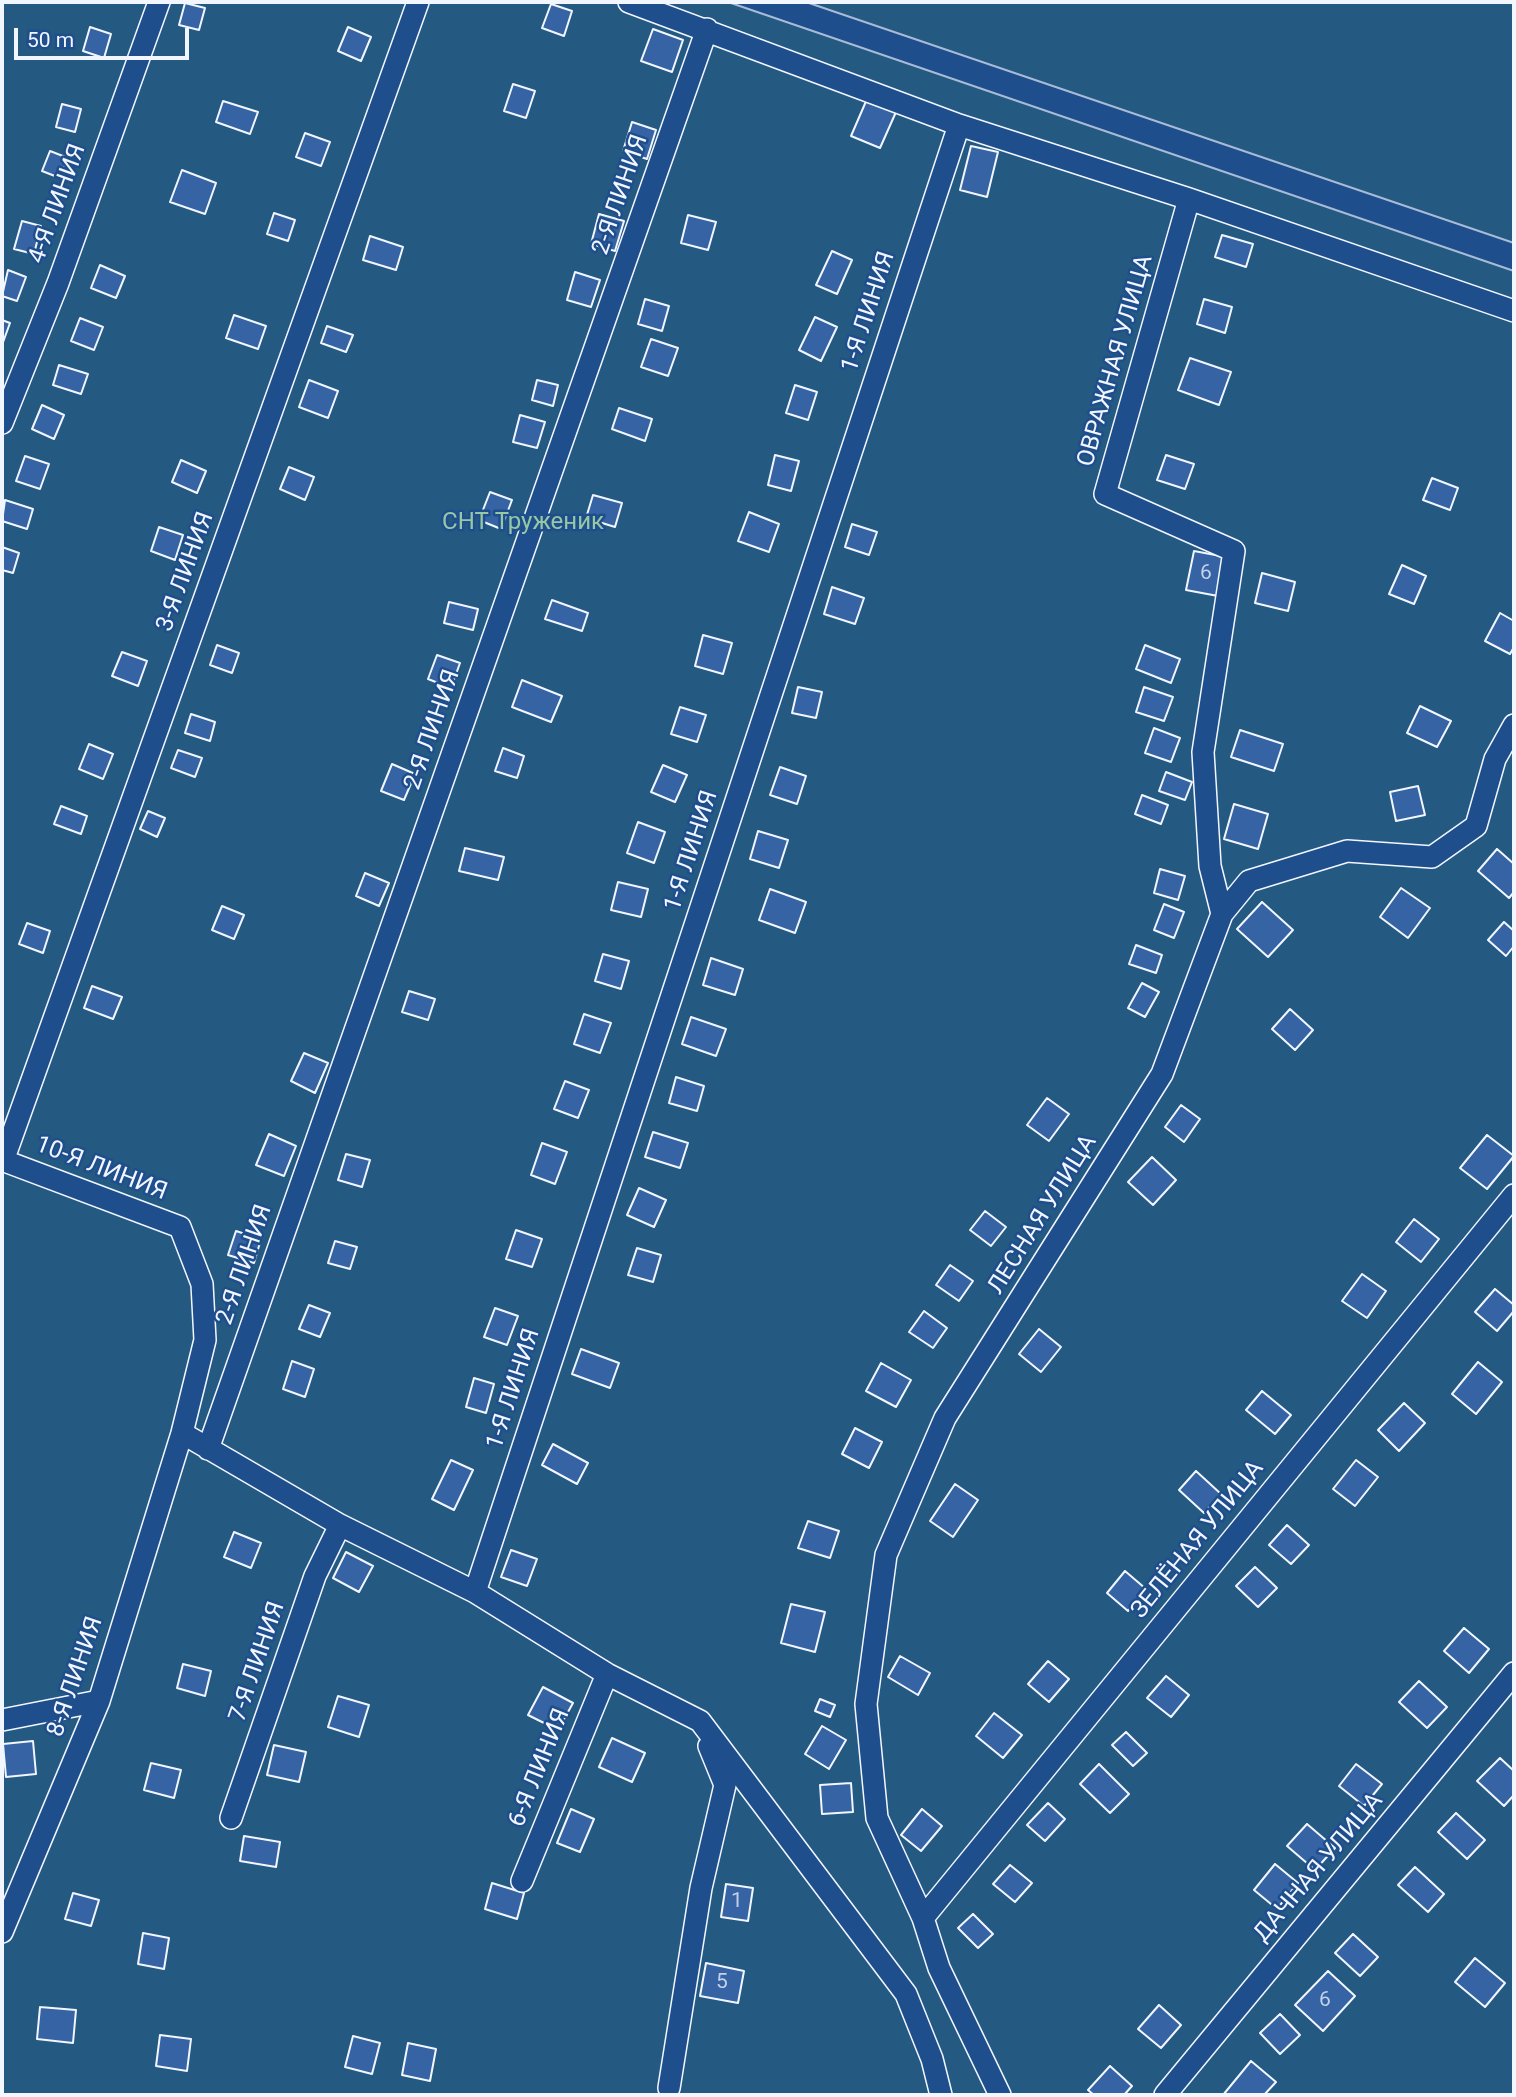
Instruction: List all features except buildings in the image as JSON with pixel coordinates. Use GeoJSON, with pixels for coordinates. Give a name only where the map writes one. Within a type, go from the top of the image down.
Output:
{"type":"FeatureCollection","features":[{"type":"Feature","properties":{"kind":"street","name":"4-Я ЛИНИЯ"},"geometry":{"type":"LineString","coordinates":[[2,423],[58,283],[159,2]]}},
{"type":"Feature","properties":{"kind":"street","name":"3-Я ЛИНИЯ"},"geometry":{"type":"LineString","coordinates":[[3,1160],[418,2]]}},
{"type":"Feature","properties":{"kind":"street"},"geometry":{"type":"LineString","coordinates":[[629,2],[708,29],[959,125],[1189,199],[1514,311]]}},
{"type":"Feature","properties":{"kind":"street","name":"2-Я ЛИНИЯ"},"geometry":{"type":"LineString","coordinates":[[208,1449],[708,29]]}},
{"type":"Feature","properties":{"kind":"street","name":"1-Я ЛИНИЯ"},"geometry":{"type":"LineString","coordinates":[[475,1592],[959,125]]}},
{"type":"Feature","properties":{"kind":"street","name":"ОВРАЖНАЯ УЛИЦА"},"geometry":{"type":"LineString","coordinates":[[1189,199],[1105,494],[1234,551],[1203,752],[1210,866],[1222,914]]}},
{"type":"Feature","properties":{"kind":"street","name":"ЛЕСНАЯ УЛИЦА"},"geometry":{"type":"LineString","coordinates":[[1000,2095],[939,1968],[923,1918],[877,1818],[866,1704],[886,1555],[945,1418],[1162,1074],[1222,914],[1249,881],[1347,851],[1432,857],[1476,826],[1495,759],[1514,724]]}},
{"type":"Feature","properties":{"kind":"street","name":"10-Я ЛИНИЯ"},"geometry":{"type":"LineString","coordinates":[[3,1160],[180,1227],[202,1284],[205,1340],[182,1433]]}},
{"type":"Feature","properties":{"kind":"street","name":"ЗЕЛЁНАЯ УЛИЦА"},"geometry":{"type":"LineString","coordinates":[[923,1918],[1514,1195]]}},
{"type":"Feature","properties":{"kind":"street"},"geometry":{"type":"LineString","coordinates":[[182,1433],[340,1525],[475,1592],[607,1674],[699,1721],[906,1994],[932,2059],[942,2095]]}},
{"type":"Feature","properties":{"kind":"street","name":"8-Я ЛИНИЯ"},"geometry":{"type":"LineString","coordinates":[[2,1932],[99,1701],[182,1433]]}},
{"type":"Feature","properties":{"kind":"street","name":"7-Я ЛИНИЯ"},"geometry":{"type":"LineString","coordinates":[[231,1818],[316,1576],[340,1525]]}},
{"type":"Feature","properties":{"kind":"street","name":"ДАЧНАЯ УЛИЦА"},"geometry":{"type":"LineString","coordinates":[[1165,2095],[1514,1673]]}},
{"type":"Feature","properties":{"kind":"street","name":"6-Я ЛИНИЯ"},"geometry":{"type":"LineString","coordinates":[[522,1881],[607,1674]]}},
{"type":"Feature","properties":{"kind":"street"},"geometry":{"type":"LineString","coordinates":[[2,1720],[99,1701]]}},
{"type":"Feature","properties":{"kind":"street"},"geometry":{"type":"LineString","coordinates":[[669,2088],[701,1888],[725,1785],[699,1721]]}},
{"type":"Feature","properties":{"kind":"green space","name":"СНТ Труженик"},"geometry":{"type":"Polygon","coordinates":[[[2,2],[728,2],[1514,271],[1514,2095],[2,2095],[2,2]]]}},
{"type":"Feature","properties":{"kind":"green space"},"geometry":{"type":"Polygon","coordinates":[[[806,2],[1514,2],[1514,243],[806,2]]]}}]}
